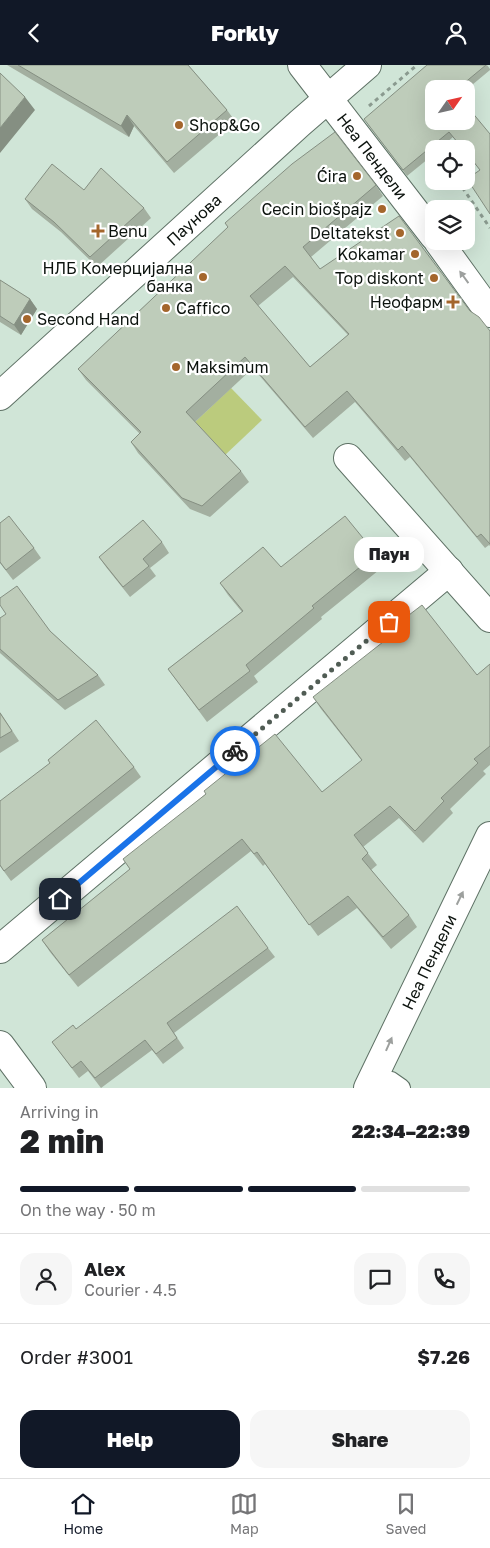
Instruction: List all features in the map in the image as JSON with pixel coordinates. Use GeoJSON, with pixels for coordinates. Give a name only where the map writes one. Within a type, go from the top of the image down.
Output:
{"type":"FeatureCollection","features":[{"type":"Feature","properties":{"kind":"street","name":"Неа Пендели"},"geometry":{"type":"LineString","coordinates":[[302,65],[425,224]]}},
{"type":"Feature","properties":{"kind":"street","name":"Паунова"},"geometry":{"type":"LineString","coordinates":[[0,396],[367,65]]}},
{"type":"Feature","properties":{"kind":"street"},"geometry":{"type":"LineString","coordinates":[[444,250],[490,313]]}},
{"type":"Feature","properties":{"kind":"street"},"geometry":{"type":"LineString","coordinates":[[348,457],[490,618]]}},
{"type":"Feature","properties":{"kind":"street"},"geometry":{"type":"LineString","coordinates":[[0,949],[449,571]]}},
{"type":"Feature","properties":{"kind":"street","name":"Неа Пендели"},"geometry":{"type":"LineString","coordinates":[[371,1082],[490,836]]}},
{"type":"Feature","properties":{"kind":"street"},"geometry":{"type":"LineString","coordinates":[[0,1045],[32,1088]]}},
{"type":"Feature","properties":{"kind":"lane"},"geometry":{"type":"LineString","coordinates":[[371,1082],[391,1081],[401,1088]]}},
{"type":"Feature","properties":{"kind":"path"},"geometry":{"type":"LineString","coordinates":[[348,124],[417,65]]}},
{"type":"Feature","properties":{"kind":"path"},"geometry":{"type":"LineString","coordinates":[[464,190],[490,228]]}},
{"type":"Feature","properties":{"kind":"green space"},"geometry":{"type":"Polygon","coordinates":[[[231,388],[262,420],[224,456],[194,423],[231,388]]]}},
{"type":"Feature","properties":{"kind":"building"},"geometry":{"type":"Polygon","coordinates":[[[18,65],[188,65],[227,110],[167,162],[127,115],[121,126],[18,65]]]}},
{"type":"Feature","properties":{"kind":"building"},"geometry":{"type":"Polygon","coordinates":[[[427,65],[486,65],[468,80],[425,80],[425,130],[475,130],[475,116],[490,134],[490,214],[474,190],[475,173],[480,170],[475,164],[475,140],[456,140],[449,132],[439,140],[425,140],[425,152],[403,170],[364,119],[427,65]]]}},
{"type":"Feature","properties":{"kind":"building"},"geometry":{"type":"Polygon","coordinates":[[[0,73],[25,97],[0,128],[0,73]]]}},
{"type":"Feature","properties":{"kind":"building"},"geometry":{"type":"Polygon","coordinates":[[[335,132],[376,185],[303,247],[320,269],[399,216],[470,311],[479,317],[490,331],[490,544],[481,534],[477,537],[402,446],[398,450],[347,391],[305,427],[245,357],[186,412],[241,471],[202,506],[182,498],[131,442],[141,432],[78,369],[228,227],[225,223],[292,164],[335,132]],[[285,266],[250,296],[310,367],[349,334],[285,266]]]}},
{"type":"Feature","properties":{"kind":"building"},"geometry":{"type":"Polygon","coordinates":[[[52,164],[84,190],[101,168],[144,208],[90,257],[54,222],[25,199],[52,164]]]}},
{"type":"Feature","properties":{"kind":"building"},"geometry":{"type":"Polygon","coordinates":[[[0,280],[30,299],[14,325],[0,316],[0,280]]]}},
{"type":"Feature","properties":{"kind":"building"},"geometry":{"type":"Polygon","coordinates":[[[9,516],[34,548],[6,570],[0,562],[0,523],[9,516]]]}},
{"type":"Feature","properties":{"kind":"building"},"geometry":{"type":"Polygon","coordinates":[[[345,516],[376,554],[312,606],[314,608],[246,665],[250,671],[199,710],[168,669],[243,611],[220,583],[263,547],[281,567],[345,516]]]}},
{"type":"Feature","properties":{"kind":"building"},"geometry":{"type":"Polygon","coordinates":[[[143,520],[162,542],[143,559],[149,566],[123,587],[99,557],[143,520]]]}},
{"type":"Feature","properties":{"kind":"building"},"geometry":{"type":"Polygon","coordinates":[[[17,586],[50,631],[98,675],[58,700],[0,649],[0,618],[6,614],[0,605],[0,598],[17,586]]]}},
{"type":"Feature","properties":{"kind":"building"},"geometry":{"type":"Polygon","coordinates":[[[422,605],[477,675],[490,664],[490,746],[474,759],[478,763],[441,798],[444,801],[415,831],[390,806],[354,835],[368,853],[362,859],[409,915],[383,937],[348,896],[309,925],[257,852],[254,854],[242,839],[69,975],[42,940],[130,869],[123,859],[206,794],[204,791],[275,734],[322,792],[362,760],[313,697],[383,642],[379,638],[422,605]]]}},
{"type":"Feature","properties":{"kind":"building"},"geometry":{"type":"Polygon","coordinates":[[[0,713],[12,731],[0,738],[0,713]]]}},
{"type":"Feature","properties":{"kind":"building"},"geometry":{"type":"Polygon","coordinates":[[[96,720],[134,767],[4,871],[0,865],[0,801],[50,763],[48,760],[96,720]]]}},
{"type":"Feature","properties":{"kind":"building"},"geometry":{"type":"Polygon","coordinates":[[[237,906],[268,948],[167,1023],[177,1038],[156,1054],[145,1040],[95,1078],[81,1061],[72,1068],[52,1042],[73,1025],[76,1029],[237,906]]]}},
{"type":"Feature","properties":{"kind":"way so far"},"geometry":{"type":"LineString","coordinates":[[235,751],[389,622]]}},
{"type":"Feature","properties":{"kind":"place","name":"Shop&Go"},"geometry":{"type":"Point","coordinates":[179,125]}},
{"type":"Feature","properties":{"kind":"place","name":"Ćira"},"geometry":{"type":"Point","coordinates":[357,176]}},
{"type":"Feature","properties":{"kind":"place","name":"Cecin biošpajz"},"geometry":{"type":"Point","coordinates":[382,209]}},
{"type":"Feature","properties":{"kind":"place","name":"Benu"},"geometry":{"type":"Point","coordinates":[98,231]}},
{"type":"Feature","properties":{"kind":"place","name":"Deltatekst"},"geometry":{"type":"Point","coordinates":[400,233]}},
{"type":"Feature","properties":{"kind":"place","name":"Kokamar"},"geometry":{"type":"Point","coordinates":[415,254]}},
{"type":"Feature","properties":{"kind":"place","name":"НЛБ Комерцијална банка"},"geometry":{"type":"Point","coordinates":[203,277]}},
{"type":"Feature","properties":{"kind":"place","name":"Top diskont"},"geometry":{"type":"Point","coordinates":[434,278]}},
{"type":"Feature","properties":{"kind":"place","name":"Неофарм"},"geometry":{"type":"Point","coordinates":[453,302]}},
{"type":"Feature","properties":{"kind":"place","name":"Caffico"},"geometry":{"type":"Point","coordinates":[166,308]}},
{"type":"Feature","properties":{"kind":"place","name":"Second Hand"},"geometry":{"type":"Point","coordinates":[27,319]}},
{"type":"Feature","properties":{"kind":"place","name":"Maksimum"},"geometry":{"type":"Point","coordinates":[176,367]}},
{"type":"Feature","properties":{"kind":"place","name":"Паун"},"geometry":{"type":"Point","coordinates":[389,622]}},
{"type":"Feature","properties":{"kind":"route"},"geometry":{"type":"LineString","coordinates":[[60,899],[235,751]]}}]}
